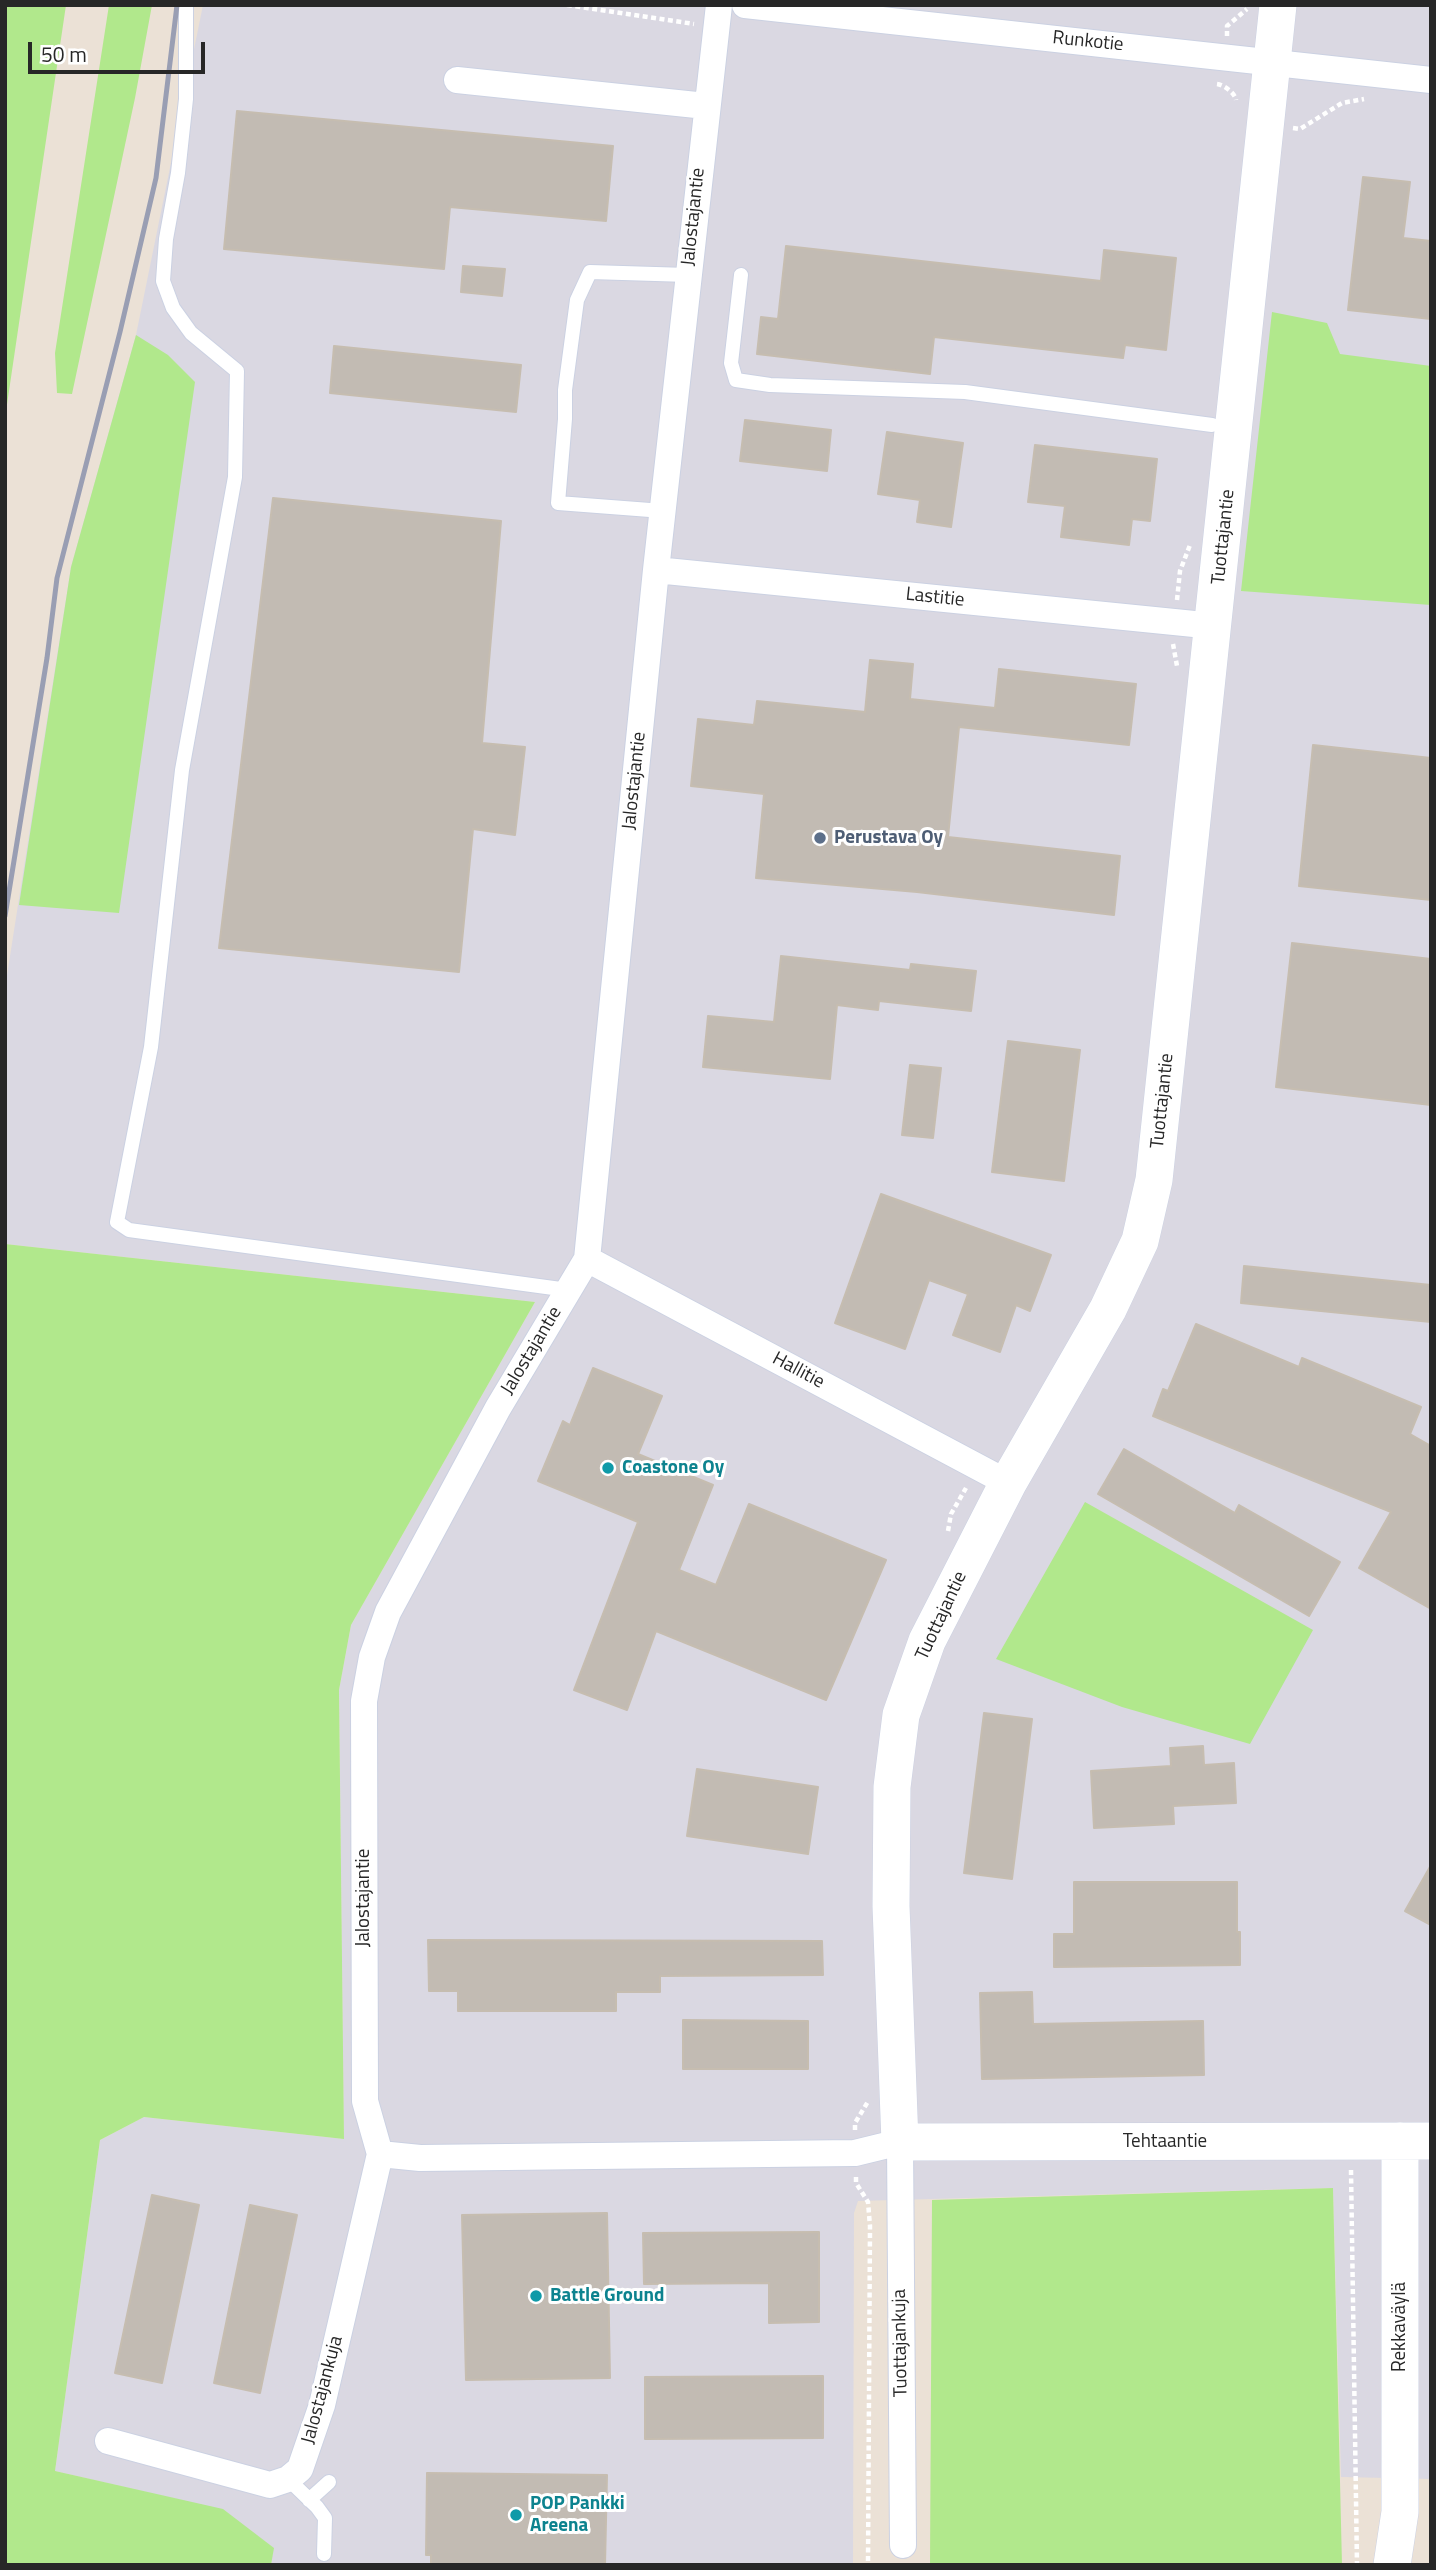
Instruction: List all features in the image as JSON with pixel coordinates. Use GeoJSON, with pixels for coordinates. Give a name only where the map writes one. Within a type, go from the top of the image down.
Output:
{"type":"FeatureCollection","features":[{"type":"Feature","properties":{"kind":"street","name":"Runkotie"},"geometry":{"type":"LineString","coordinates":[[745,5],[1431,80]]}},
{"type":"Feature","properties":{"kind":"street","name":"Tuottajantie"},"geometry":{"type":"LineString","coordinates":[[900,2142],[891,1906],[892,1787],[901,1715],[927,1641],[993,1475],[1108,1308],[1140,1241],[1154,1180],[1278,5]]}},
{"type":"Feature","properties":{"kind":"street","name":"Jalostajantie"},"geometry":{"type":"LineString","coordinates":[[380,2154],[365,2101],[364,1701],[372,1657],[388,1612],[498,1408],[587,1259],[656,570],[717,16]]}},
{"type":"Feature","properties":{"kind":"street"},"geometry":{"type":"LineString","coordinates":[[457,80],[706,106]]}},
{"type":"Feature","properties":{"kind":"street","name":"Lastitie"},"geometry":{"type":"LineString","coordinates":[[656,570],[1214,625]]}},
{"type":"Feature","properties":{"kind":"street","name":"Hallitie"},"geometry":{"type":"LineString","coordinates":[[587,1259],[993,1475]]}},
{"type":"Feature","properties":{"kind":"street","name":"Tehtaantie"},"geometry":{"type":"LineString","coordinates":[[900,2142],[1415,2141]]}},
{"type":"Feature","properties":{"kind":"street","name":"Rekkaväylä"},"geometry":{"type":"LineString","coordinates":[[1392,2565],[1400,2512],[1415,2141]]}},
{"type":"Feature","properties":{"kind":"street"},"geometry":{"type":"LineString","coordinates":[[380,2154],[420,2158],[855,2153],[900,2142]]}},
{"type":"Feature","properties":{"kind":"street","name":"Tuottajankuja"},"geometry":{"type":"LineString","coordinates":[[900,2142],[903,2550]]}},
{"type":"Feature","properties":{"kind":"street","name":"Jalostajankuja"},"geometry":{"type":"LineString","coordinates":[[288,2479],[300,2469],[322,2405],[380,2154]]}},
{"type":"Feature","properties":{"kind":"street"},"geometry":{"type":"LineString","coordinates":[[108,2441],[270,2485],[288,2479]]}},
{"type":"Feature","properties":{"kind":"street","name":"Rekkaväylä"},"geometry":{"type":"LineString","coordinates":[[1400,2512],[1413,2565]]}},
{"type":"Feature","properties":{"kind":"lane"},"geometry":{"type":"LineString","coordinates":[[186,5],[186,99],[178,173],[166,239],[163,281],[173,308],[191,333],[237,371],[235,477],[182,770],[151,1047],[117,1222],[129,1230],[568,1290]]}},
{"type":"Feature","properties":{"kind":"lane"},"geometry":{"type":"LineString","coordinates":[[663,511],[558,503],[565,390],[577,300],[590,272],[688,275]]}},
{"type":"Feature","properties":{"kind":"lane"},"geometry":{"type":"LineString","coordinates":[[741,275],[731,363],[736,380],[770,385],[965,392],[1212,425]]}},
{"type":"Feature","properties":{"kind":"lane"},"geometry":{"type":"LineString","coordinates":[[288,2479],[325,2518],[324,2554]]}},
{"type":"Feature","properties":{"kind":"lane"},"geometry":{"type":"LineString","coordinates":[[309,2500],[329,2482]]}},
{"type":"Feature","properties":{"kind":"path"},"geometry":{"type":"LineString","coordinates":[[567,5],[717,16]]}},
{"type":"Feature","properties":{"kind":"path"},"geometry":{"type":"LineString","coordinates":[[1209,83],[1222,85],[1235,96],[1240,122],[1300,129],[1342,103],[1372,98]]}},
{"type":"Feature","properties":{"kind":"path"},"geometry":{"type":"LineString","coordinates":[[1178,669],[1172,649],[1180,570],[1196,534]]}},
{"type":"Feature","properties":{"kind":"path"},"geometry":{"type":"LineString","coordinates":[[947,1542],[951,1514],[993,1475]]}},
{"type":"Feature","properties":{"kind":"path"},"geometry":{"type":"LineString","coordinates":[[868,2565],[870,2226],[868,2202],[856,2183],[855,2123],[872,2091]]}},
{"type":"Feature","properties":{"kind":"path"},"geometry":{"type":"LineString","coordinates":[[1350,2141],[1357,2565]]}},
{"type":"Feature","properties":{"kind":"shaded area"},"geometry":{"type":"Polygon","coordinates":[[[203,5],[1431,5],[1431,2479],[1341,2477],[1333,2188],[858,2201],[854,2213],[853,2565],[271,2565],[273,2548],[223,2510],[55,2471],[100,2140],[144,2117],[344,2139],[339,1690],[351,1625],[535,1302],[5,1244],[5,988],[71,567],[136,335],[203,5]]]}},
{"type":"Feature","properties":{"kind":"green space"},"geometry":{"type":"Polygon","coordinates":[[[5,5],[66,5],[5,418],[5,5]]]}},
{"type":"Feature","properties":{"kind":"green space"},"geometry":{"type":"Polygon","coordinates":[[[109,5],[152,5],[72,394],[57,393],[55,353],[109,5]]]}},
{"type":"Feature","properties":{"kind":"green space"},"geometry":{"type":"Polygon","coordinates":[[[1272,312],[1327,323],[1340,354],[1431,366],[1431,605],[1241,591],[1272,312]]]}},
{"type":"Feature","properties":{"kind":"green space"},"geometry":{"type":"Polygon","coordinates":[[[136,335],[168,355],[195,382],[119,913],[19,905],[71,567],[136,335]]]}},
{"type":"Feature","properties":{"kind":"green space"},"geometry":{"type":"Polygon","coordinates":[[[5,1244],[535,1302],[351,1625],[339,1690],[344,2139],[144,2117],[100,2140],[55,2471],[223,2509],[274,2548],[271,2565],[5,2565],[5,1244]]]}},
{"type":"Feature","properties":{"kind":"green space"},"geometry":{"type":"Polygon","coordinates":[[[1085,1502],[1313,1630],[1250,1744],[1122,1707],[996,1659],[1085,1502]]]}},
{"type":"Feature","properties":{"kind":"green space"},"geometry":{"type":"Polygon","coordinates":[[[1333,2188],[1342,2565],[930,2565],[932,2200],[1333,2188]]]}},
{"type":"Feature","properties":{"kind":"building"},"geometry":{"type":"Polygon","coordinates":[[[237,111],[613,146],[606,221],[450,207],[444,269],[224,249],[237,111]]]}},
{"type":"Feature","properties":{"kind":"building"},"geometry":{"type":"Polygon","coordinates":[[[1363,177],[1410,182],[1403,238],[1431,241],[1431,319],[1348,310],[1363,177]]]}},
{"type":"Feature","properties":{"kind":"building"},"geometry":{"type":"Polygon","coordinates":[[[786,246],[1101,281],[1104,250],[1176,258],[1166,350],[1125,345],[1123,358],[934,337],[930,374],[757,354],[761,317],[778,319],[786,246]]]}},
{"type":"Feature","properties":{"kind":"building"},"geometry":{"type":"Polygon","coordinates":[[[463,266],[505,269],[502,296],[461,292],[463,266]]]}},
{"type":"Feature","properties":{"kind":"building"},"geometry":{"type":"Polygon","coordinates":[[[334,346],[521,365],[516,412],[330,393],[334,346]]]}},
{"type":"Feature","properties":{"kind":"building"},"geometry":{"type":"Polygon","coordinates":[[[745,420],[831,430],[827,471],[740,461],[745,420]]]}},
{"type":"Feature","properties":{"kind":"building"},"geometry":{"type":"Polygon","coordinates":[[[887,432],[963,443],[951,527],[917,522],[920,500],[878,494],[887,432]]]}},
{"type":"Feature","properties":{"kind":"building"},"geometry":{"type":"Polygon","coordinates":[[[1035,445],[1157,459],[1150,521],[1132,519],[1129,545],[1061,537],[1065,506],[1028,502],[1035,445]]]}},
{"type":"Feature","properties":{"kind":"building"},"geometry":{"type":"Polygon","coordinates":[[[273,498],[501,521],[482,743],[525,747],[515,835],[473,829],[459,972],[219,948],[273,498]]]}},
{"type":"Feature","properties":{"kind":"building"},"geometry":{"type":"Polygon","coordinates":[[[870,660],[913,664],[910,699],[995,708],[999,669],[1136,684],[1129,745],[959,727],[948,837],[1120,856],[1114,915],[917,892],[756,878],[764,794],[691,786],[698,719],[754,725],[757,701],[865,712],[870,660]]]}},
{"type":"Feature","properties":{"kind":"building"},"geometry":{"type":"Polygon","coordinates":[[[1313,745],[1431,758],[1431,900],[1299,886],[1313,745]]]}},
{"type":"Feature","properties":{"kind":"building"},"geometry":{"type":"Polygon","coordinates":[[[1292,943],[1431,959],[1431,1105],[1276,1087],[1292,943]]]}},
{"type":"Feature","properties":{"kind":"building"},"geometry":{"type":"Polygon","coordinates":[[[781,956],[910,970],[911,964],[976,971],[971,1011],[879,1001],[878,1010],[837,1005],[830,1079],[703,1067],[708,1016],[774,1022],[781,956]]]}},
{"type":"Feature","properties":{"kind":"building"},"geometry":{"type":"Polygon","coordinates":[[[1008,1041],[1080,1050],[1064,1181],[992,1172],[1008,1041]]]}},
{"type":"Feature","properties":{"kind":"building"},"geometry":{"type":"Polygon","coordinates":[[[910,1065],[941,1068],[933,1138],[902,1135],[910,1065]]]}},
{"type":"Feature","properties":{"kind":"building"},"geometry":{"type":"Polygon","coordinates":[[[881,1194],[1051,1255],[1030,1311],[1016,1305],[1000,1352],[953,1335],[968,1294],[929,1280],[905,1349],[835,1323],[881,1194]]]}},
{"type":"Feature","properties":{"kind":"building"},"geometry":{"type":"Polygon","coordinates":[[[1244,1266],[1431,1285],[1431,1322],[1241,1303],[1244,1266]]]}},
{"type":"Feature","properties":{"kind":"building"},"geometry":{"type":"Polygon","coordinates":[[[1196,1324],[1299,1367],[1302,1358],[1421,1407],[1410,1434],[1431,1446],[1431,1609],[1359,1568],[1391,1512],[1153,1416],[1163,1389],[1168,1391],[1196,1324]]]}},
{"type":"Feature","properties":{"kind":"building"},"geometry":{"type":"Polygon","coordinates":[[[593,1368],[662,1396],[638,1454],[713,1485],[679,1570],[716,1585],[749,1504],[886,1560],[826,1700],[656,1631],[627,1710],[574,1690],[638,1522],[538,1481],[563,1421],[570,1425],[593,1368]]]}},
{"type":"Feature","properties":{"kind":"building"},"geometry":{"type":"Polygon","coordinates":[[[1124,1449],[1235,1513],[1239,1505],[1340,1562],[1309,1616],[1098,1494],[1124,1449]]]}},
{"type":"Feature","properties":{"kind":"building"},"geometry":{"type":"Polygon","coordinates":[[[984,1713],[1032,1719],[1012,1879],[964,1873],[984,1713]]]}},
{"type":"Feature","properties":{"kind":"building"},"geometry":{"type":"Polygon","coordinates":[[[1203,1746],[1204,1765],[1234,1763],[1236,1803],[1173,1806],[1174,1824],[1094,1828],[1091,1771],[1171,1766],[1170,1748],[1203,1746]]]}},
{"type":"Feature","properties":{"kind":"building"},"geometry":{"type":"Polygon","coordinates":[[[697,1769],[818,1787],[808,1854],[687,1836],[697,1769]]]}},
{"type":"Feature","properties":{"kind":"building"},"geometry":{"type":"Polygon","coordinates":[[[1431,1865],[1431,1925],[1405,1911],[1431,1865]]]}},
{"type":"Feature","properties":{"kind":"building"},"geometry":{"type":"Polygon","coordinates":[[[1074,1882],[1237,1882],[1240,1965],[1054,1967],[1054,1934],[1074,1934],[1074,1882]]]}},
{"type":"Feature","properties":{"kind":"building"},"geometry":{"type":"Polygon","coordinates":[[[428,1940],[822,1941],[823,1975],[660,1976],[660,1992],[616,1992],[616,2011],[458,2011],[458,1991],[429,1991],[428,1940]]]}},
{"type":"Feature","properties":{"kind":"building"},"geometry":{"type":"Polygon","coordinates":[[[1032,1992],[1033,2024],[1203,2021],[1204,2075],[982,2079],[980,1993],[1032,1992]]]}},
{"type":"Feature","properties":{"kind":"building"},"geometry":{"type":"Polygon","coordinates":[[[683,2020],[808,2021],[808,2069],[683,2069],[683,2020]]]}},
{"type":"Feature","properties":{"kind":"building"},"geometry":{"type":"Polygon","coordinates":[[[152,2195],[199,2205],[162,2383],[115,2373],[152,2195]]]}},
{"type":"Feature","properties":{"kind":"building"},"geometry":{"type":"Polygon","coordinates":[[[250,2205],[297,2215],[260,2393],[214,2383],[250,2205]]]}},
{"type":"Feature","properties":{"kind":"building","name":"Battle Ground"},"geometry":{"type":"Polygon","coordinates":[[[607,2213],[610,2378],[466,2380],[462,2215],[607,2213]]]}},
{"type":"Feature","properties":{"kind":"building"},"geometry":{"type":"Polygon","coordinates":[[[819,2232],[819,2322],[769,2323],[769,2283],[644,2284],[643,2233],[819,2232]]]}},
{"type":"Feature","properties":{"kind":"building"},"geometry":{"type":"Polygon","coordinates":[[[823,2376],[823,2438],[645,2439],[645,2377],[823,2376]]]}},
{"type":"Feature","properties":{"kind":"building","name":"POP Pankki Areena"},"geometry":{"type":"Polygon","coordinates":[[[427,2473],[607,2475],[605,2565],[431,2565],[431,2555],[426,2555],[427,2473]]]}},
{"type":"Feature","properties":{"kind":"railway"},"geometry":{"type":"LineString","coordinates":[[5,916],[47,658],[57,578],[156,178],[177,5]]}},
{"type":"Feature","properties":{"kind":"place","name":"Perustava Oy"},"geometry":{"type":"Point","coordinates":[820,838]}},
{"type":"Feature","properties":{"kind":"place","name":"Coastone Oy"},"geometry":{"type":"Point","coordinates":[608,1468]}},
{"type":"Feature","properties":{"kind":"place","name":"Battle Ground"},"geometry":{"type":"Point","coordinates":[536,2296]}},
{"type":"Feature","properties":{"kind":"place","name":"POP Pankki Areena"},"geometry":{"type":"Point","coordinates":[516,2515]}}]}
